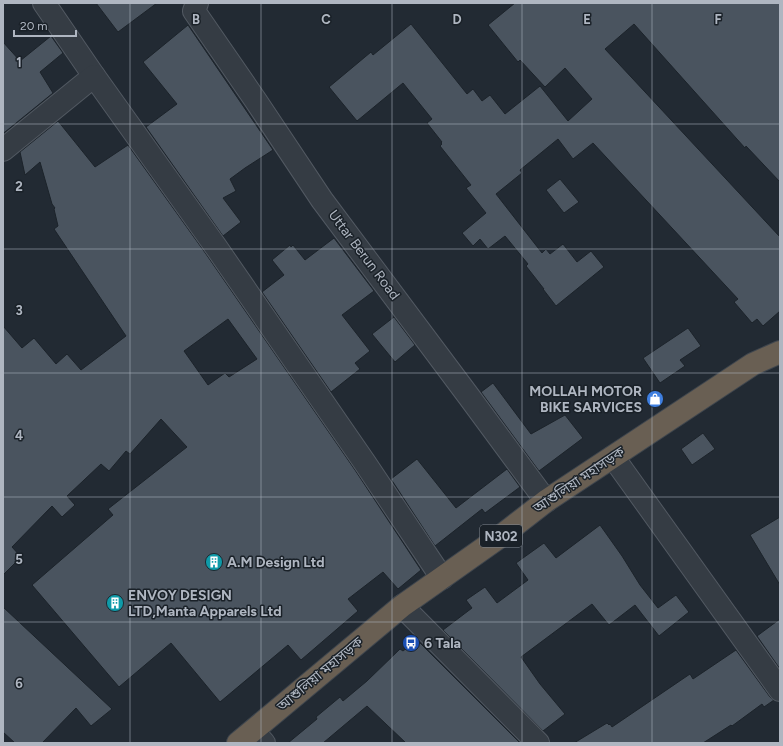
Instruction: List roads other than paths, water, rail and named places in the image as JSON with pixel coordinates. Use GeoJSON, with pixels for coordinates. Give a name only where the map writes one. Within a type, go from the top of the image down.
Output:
{"type":"FeatureCollection","features":[{"type":"Feature","properties":{"kind":"highway","name":"আশুলিয়া মহাসড়ক"},"geometry":{"type":"LineString","coordinates":[[252,739],[402,606],[501,536],[546,501],[753,364],[780,352]]}},
{"type":"Feature","properties":{"kind":"street"},"geometry":{"type":"LineString","coordinates":[[44,3],[94,76],[221,253],[442,578]]}},
{"type":"Feature","properties":{"kind":"street","name":"Uttar Berun Road"},"geometry":{"type":"LineString","coordinates":[[194,6],[322,200],[546,501]]}},
{"type":"Feature","properties":{"kind":"street"},"geometry":{"type":"LineString","coordinates":[[3,150],[94,76]]}},
{"type":"Feature","properties":{"kind":"street"},"geometry":{"type":"LineString","coordinates":[[613,457],[780,690]]}},
{"type":"Feature","properties":{"kind":"street"},"geometry":{"type":"LineString","coordinates":[[402,606],[538,743]]}},
{"type":"Feature","properties":{"kind":"place","name":"MOLLAH MOTOR BIKE SARVICES"},"geometry":{"type":"Point","coordinates":[655,399]}},
{"type":"Feature","properties":{"kind":"place","name":"A.M Design Ltd"},"geometry":{"type":"Point","coordinates":[214,562]}},
{"type":"Feature","properties":{"kind":"place","name":"ENVOY DESIGN LTD,Manta Apparels Ltd"},"geometry":{"type":"Point","coordinates":[115,603]}},
{"type":"Feature","properties":{"kind":"place","name":"6 Tala"},"geometry":{"type":"Point","coordinates":[411,643]}}]}
